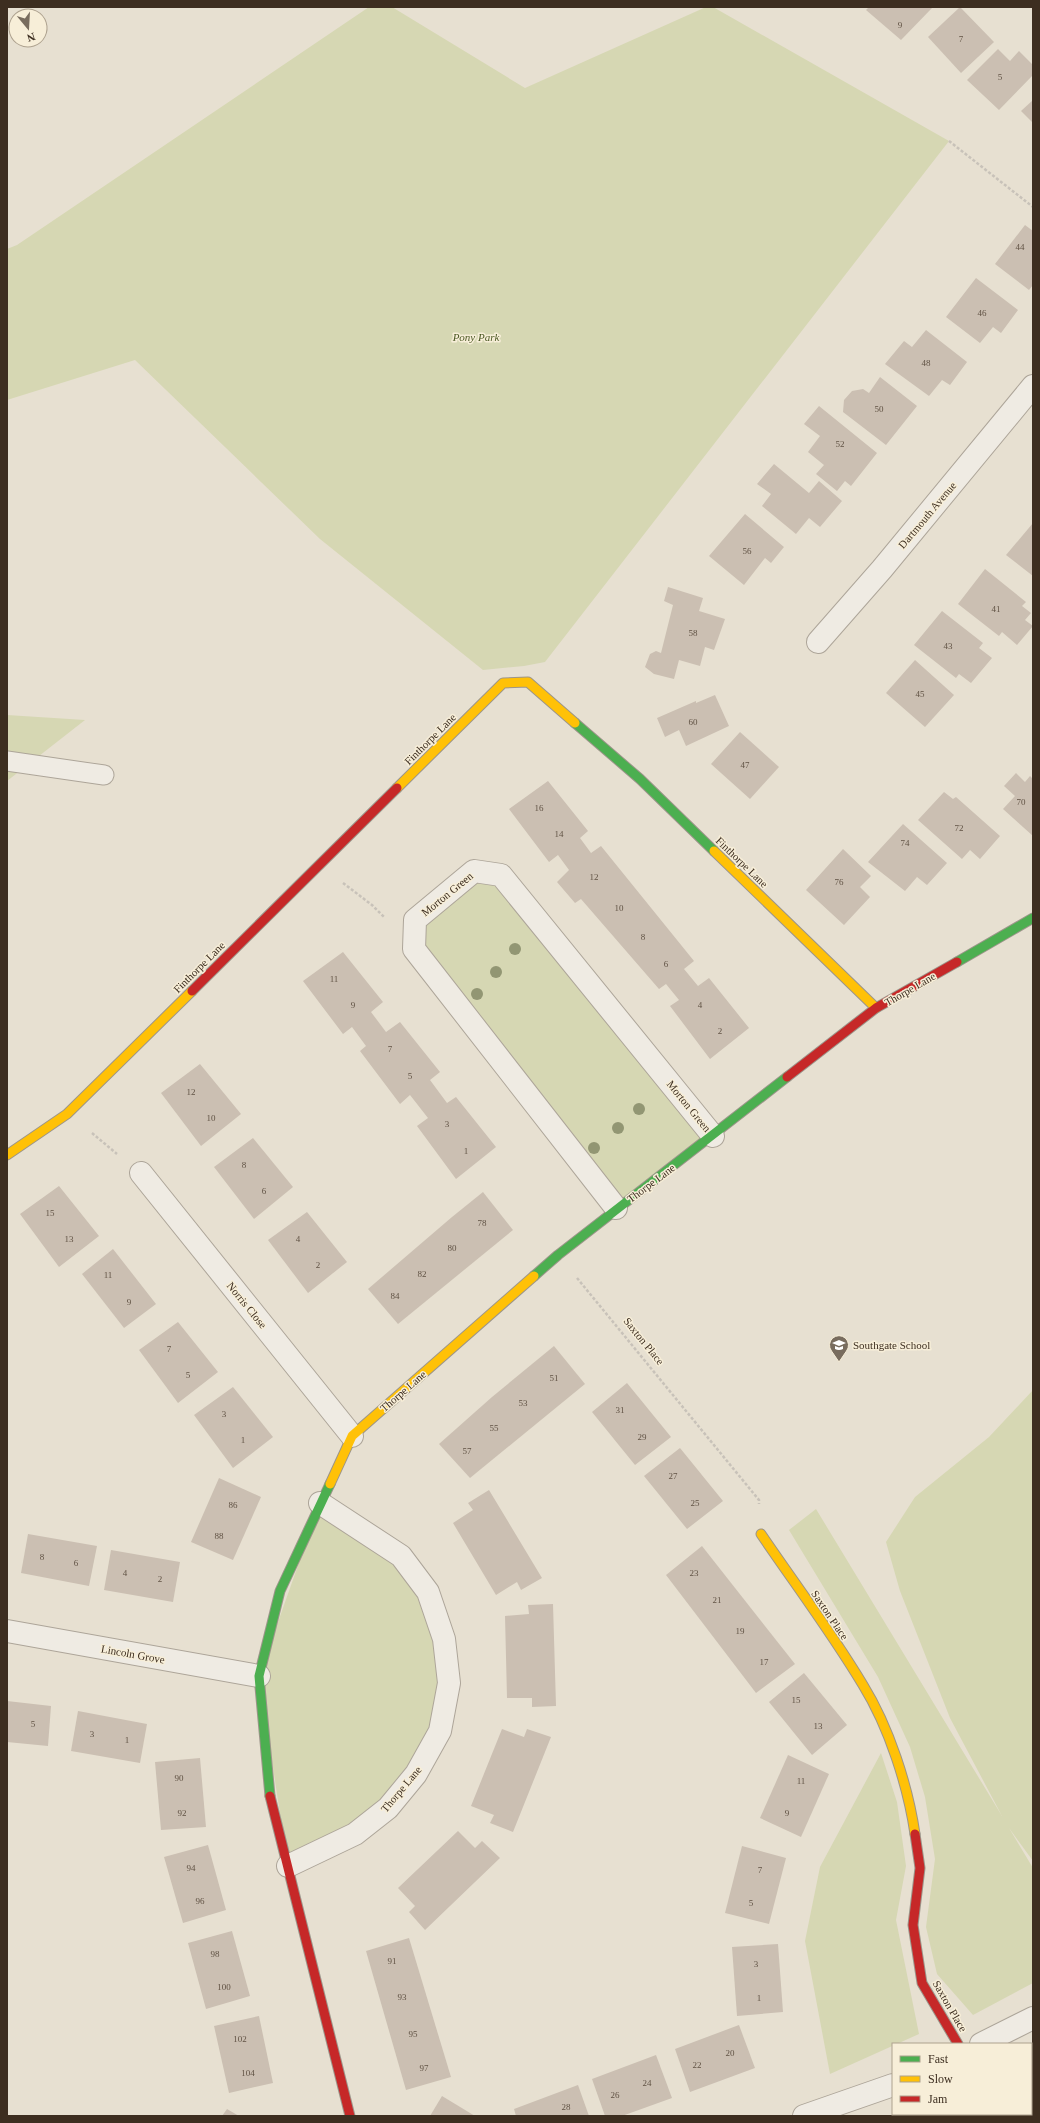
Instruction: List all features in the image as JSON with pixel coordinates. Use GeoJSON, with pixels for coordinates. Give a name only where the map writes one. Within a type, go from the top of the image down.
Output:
{"type":"FeatureCollection","features":[{"type":"Feature","properties":{"kind":"street","name":"Dartmouth Avenue"},"geometry":{"type":"LineString","coordinates":[[818,642],[882,569],[1033,386]]}},
{"type":"Feature","properties":{"kind":"street","name":"Finthorpe Lane"},"geometry":{"type":"LineString","coordinates":[[7,1155],[67,1114],[503,683],[528,682],[640,779],[876,1008]]}},
{"type":"Feature","properties":{"kind":"street","name":"Morton Green"},"geometry":{"type":"LineString","coordinates":[[414,949],[415,920],[474,871],[501,875],[713,1136]]}},
{"type":"Feature","properties":{"kind":"street","name":"Thorpe Lane"},"geometry":{"type":"LineString","coordinates":[[350,2116],[268,1789],[259,1676],[280,1591],[352,1436],[558,1255],[616,1208],[713,1136],[876,1008],[1033,918]]}},
{"type":"Feature","properties":{"kind":"street"},"geometry":{"type":"LineString","coordinates":[[414,949],[616,1208]]}},
{"type":"Feature","properties":{"kind":"street","name":"Norris Close"},"geometry":{"type":"LineString","coordinates":[[141,1173],[352,1436]]}},
{"type":"Feature","properties":{"kind":"street","name":"Thorpe Lane"},"geometry":{"type":"LineString","coordinates":[[288,1866],[355,1834],[388,1808],[416,1774],[440,1731],[448,1684],[444,1639],[428,1592],[401,1556],[320,1503]]}},
{"type":"Feature","properties":{"kind":"street","name":"Saxton Place"},"geometry":{"type":"LineString","coordinates":[[761,1534],[864,1686],[890,1741],[911,1806],[919,1860],[920,1868],[913,1924],[922,1982],[957,2043]]}},
{"type":"Feature","properties":{"kind":"street","name":"Lincoln Grove"},"geometry":{"type":"LineString","coordinates":[[7,1632],[259,1676]]}},
{"type":"Feature","properties":{"kind":"street"},"geometry":{"type":"LineString","coordinates":[[983,2043],[1033,2018]]}},
{"type":"Feature","properties":{"kind":"street"},"geometry":{"type":"LineString","coordinates":[[804,2116],[892,2085]]}},
{"type":"Feature","properties":{"kind":"lane"},"geometry":{"type":"LineString","coordinates":[[7,761],[104,775]]}},
{"type":"Feature","properties":{"kind":"path"},"geometry":{"type":"LineString","coordinates":[[949,141],[1033,207]]}},
{"type":"Feature","properties":{"kind":"path"},"geometry":{"type":"LineString","coordinates":[[319,865],[372,904],[414,949]]}},
{"type":"Feature","properties":{"kind":"path"},"geometry":{"type":"LineString","coordinates":[[67,1114],[141,1173]]}},
{"type":"Feature","properties":{"kind":"path","name":"Saxton Place"},"geometry":{"type":"LineString","coordinates":[[558,1255],[759,1500],[761,1534]]}},
{"type":"Feature","properties":{"kind":"green space","name":"Pony Park"},"geometry":{"type":"Polygon","coordinates":[[[369,7],[392,7],[525,88],[706,7],[713,7],[949,141],[545,662],[524,666],[483,670],[320,539],[135,360],[7,400],[7,249],[17,245],[369,7]]]}},
{"type":"Feature","properties":{"kind":"green space"},"geometry":{"type":"Polygon","coordinates":[[[7,715],[85,720],[7,781],[7,715]]]}},
{"type":"Feature","properties":{"kind":"green space"},"geometry":{"type":"Polygon","coordinates":[[[474,871],[501,875],[713,1136],[616,1208],[414,949],[415,920],[474,871]]]}},
{"type":"Feature","properties":{"kind":"green space"},"geometry":{"type":"Polygon","coordinates":[[[1033,1390],[1033,1861],[1009,1828],[1033,1868],[1033,1983],[973,2015],[937,1974],[926,1927],[935,1859],[925,1797],[910,1747],[878,1677],[789,1530],[816,1509],[1002,1816],[950,1718],[900,1591],[886,1542],[915,1497],[989,1437],[1033,1390]]]}},
{"type":"Feature","properties":{"kind":"green space"},"geometry":{"type":"Polygon","coordinates":[[[320,1503],[401,1556],[444,1639],[440,1731],[388,1808],[288,1866],[259,1676],[320,1503]]]}},
{"type":"Feature","properties":{"kind":"green space"},"geometry":{"type":"Polygon","coordinates":[[[881,1753],[897,1802],[906,1866],[896,1920],[919,2034],[899,2043],[892,2043],[892,2046],[830,2074],[805,1941],[820,1867],[881,1753]]]}},
{"type":"Feature","properties":{"kind":"green space"},"geometry":{"type":"Polygon","coordinates":[[[1032,2062],[1033,2116],[907,2116],[1032,2115],[1032,2062]]]}},
{"type":"Feature","properties":{"kind":"building"},"geometry":{"type":"Polygon","coordinates":[[[869,7],[933,7],[901,40],[866,10],[869,7]]]}},
{"type":"Feature","properties":{"kind":"building"},"geometry":{"type":"Polygon","coordinates":[[[960,7],[994,42],[961,73],[928,37],[960,7]]]}},
{"type":"Feature","properties":{"kind":"building"},"geometry":{"type":"Polygon","coordinates":[[[998,49],[1010,61],[1019,51],[1033,65],[1033,75],[999,110],[967,80],[998,49]]]}},
{"type":"Feature","properties":{"kind":"building"},"geometry":{"type":"Polygon","coordinates":[[[1033,100],[1033,123],[1021,111],[1033,100]]]}},
{"type":"Feature","properties":{"kind":"building"},"geometry":{"type":"Polygon","coordinates":[[[1025,225],[1033,231],[1033,285],[1029,290],[995,264],[1025,225]]]}},
{"type":"Feature","properties":{"kind":"building"},"geometry":{"type":"Polygon","coordinates":[[[976,278],[1018,310],[1001,333],[993,327],[980,343],[946,317],[976,278]]]}},
{"type":"Feature","properties":{"kind":"building"},"geometry":{"type":"Polygon","coordinates":[[[926,330],[967,362],[950,385],[942,380],[929,396],[885,364],[904,341],[912,347],[926,330]]]}},
{"type":"Feature","properties":{"kind":"building"},"geometry":{"type":"Polygon","coordinates":[[[880,377],[917,406],[886,445],[843,412],[844,400],[852,391],[863,389],[869,393],[880,377]]]}},
{"type":"Feature","properties":{"kind":"building"},"geometry":{"type":"Polygon","coordinates":[[[819,406],[877,453],[851,486],[845,481],[837,491],[816,474],[824,465],[808,452],[820,436],[804,424],[819,406]]]}},
{"type":"Feature","properties":{"kind":"building"},"geometry":{"type":"Polygon","coordinates":[[[774,464],[809,493],[819,481],[842,501],[820,527],[809,518],[796,534],[762,506],[771,494],[757,484],[774,464]]]}},
{"type":"Feature","properties":{"kind":"building"},"geometry":{"type":"Polygon","coordinates":[[[745,514],[784,547],[771,563],[765,558],[744,585],[709,556],[745,514]]]}},
{"type":"Feature","properties":{"kind":"building"},"geometry":{"type":"Polygon","coordinates":[[[1033,523],[1033,576],[1006,555],[1033,523]]]}},
{"type":"Feature","properties":{"kind":"building"},"geometry":{"type":"Polygon","coordinates":[[[985,569],[1026,602],[1022,606],[1031,613],[1025,620],[1033,626],[1017,645],[1002,632],[999,636],[958,604],[985,569]]]}},
{"type":"Feature","properties":{"kind":"building"},"geometry":{"type":"Polygon","coordinates":[[[668,587],[703,598],[699,611],[725,619],[714,650],[705,647],[700,666],[679,660],[674,679],[654,674],[645,667],[650,654],[656,651],[661,653],[673,605],[664,601],[668,587]]]}},
{"type":"Feature","properties":{"kind":"building"},"geometry":{"type":"Polygon","coordinates":[[[942,611],[983,643],[979,648],[992,658],[971,683],[959,674],[956,678],[914,645],[942,611]]]}},
{"type":"Feature","properties":{"kind":"building"},"geometry":{"type":"Polygon","coordinates":[[[915,660],[954,695],[925,727],[886,693],[915,660]]]}},
{"type":"Feature","properties":{"kind":"building"},"geometry":{"type":"Polygon","coordinates":[[[715,695],[729,726],[686,746],[679,730],[665,737],[657,718],[696,701],[696,703],[715,695]]]}},
{"type":"Feature","properties":{"kind":"building"},"geometry":{"type":"Polygon","coordinates":[[[740,732],[779,767],[750,799],[711,764],[740,732]]]}},
{"type":"Feature","properties":{"kind":"building"},"geometry":{"type":"Polygon","coordinates":[[[1016,773],[1025,782],[1030,776],[1033,779],[1033,836],[1003,809],[1015,796],[1004,786],[1016,773]]]}},
{"type":"Feature","properties":{"kind":"building"},"geometry":{"type":"Polygon","coordinates":[[[548,781],[588,831],[580,838],[591,853],[601,846],[694,961],[684,969],[698,986],[709,978],[749,1028],[710,1059],[670,1006],[679,1000],[666,984],[659,989],[581,899],[575,903],[557,882],[569,870],[558,855],[549,862],[509,809],[548,781]]]}},
{"type":"Feature","properties":{"kind":"building"},"geometry":{"type":"Polygon","coordinates":[[[944,792],[953,799],[956,797],[1000,836],[980,859],[970,850],[962,859],[918,820],[944,792]]]}},
{"type":"Feature","properties":{"kind":"building"},"geometry":{"type":"Polygon","coordinates":[[[903,824],[947,863],[927,885],[917,877],[905,891],[868,862],[903,824]]]}},
{"type":"Feature","properties":{"kind":"building"},"geometry":{"type":"Polygon","coordinates":[[[843,849],[871,876],[860,887],[870,897],[844,925],[806,890],[843,849]]]}},
{"type":"Feature","properties":{"kind":"building"},"geometry":{"type":"Polygon","coordinates":[[[343,952],[383,1002],[371,1012],[386,1032],[400,1022],[440,1072],[430,1080],[447,1103],[456,1097],[496,1147],[456,1179],[417,1126],[428,1118],[410,1095],[400,1104],[360,1051],[366,1046],[352,1027],[343,1034],[303,981],[343,952]]]}},
{"type":"Feature","properties":{"kind":"building"},"geometry":{"type":"Polygon","coordinates":[[[200,1064],[241,1114],[201,1146],[161,1093],[200,1064]]]}},
{"type":"Feature","properties":{"kind":"building"},"geometry":{"type":"Polygon","coordinates":[[[253,1138],[293,1187],[254,1219],[214,1167],[253,1138]]]}},
{"type":"Feature","properties":{"kind":"building"},"geometry":{"type":"Polygon","coordinates":[[[59,1186],[99,1236],[59,1267],[20,1214],[59,1186]]]}},
{"type":"Feature","properties":{"kind":"building"},"geometry":{"type":"Polygon","coordinates":[[[483,1192],[513,1230],[398,1324],[368,1289],[483,1192]]]}},
{"type":"Feature","properties":{"kind":"building"},"geometry":{"type":"Polygon","coordinates":[[[307,1212],[347,1262],[308,1293],[268,1240],[307,1212]]]}},
{"type":"Feature","properties":{"kind":"building"},"geometry":{"type":"Polygon","coordinates":[[[113,1249],[156,1304],[124,1328],[82,1274],[113,1249]]]}},
{"type":"Feature","properties":{"kind":"building"},"geometry":{"type":"Polygon","coordinates":[[[178,1322],[218,1372],[178,1403],[139,1350],[178,1322]]]}},
{"type":"Feature","properties":{"kind":"building"},"geometry":{"type":"Polygon","coordinates":[[[554,1346],[585,1384],[470,1478],[439,1444],[492,1397],[554,1346]]]}},
{"type":"Feature","properties":{"kind":"building"},"geometry":{"type":"Polygon","coordinates":[[[627,1383],[671,1437],[635,1465],[592,1412],[627,1383]]]}},
{"type":"Feature","properties":{"kind":"building"},"geometry":{"type":"Polygon","coordinates":[[[233,1387],[273,1437],[233,1468],[194,1415],[233,1387]]]}},
{"type":"Feature","properties":{"kind":"building"},"geometry":{"type":"Polygon","coordinates":[[[680,1448],[723,1501],[687,1529],[644,1476],[680,1448]]]}},
{"type":"Feature","properties":{"kind":"building"},"geometry":{"type":"Polygon","coordinates":[[[219,1478],[261,1497],[233,1560],[191,1542],[219,1478]]]}},
{"type":"Feature","properties":{"kind":"building"},"geometry":{"type":"Polygon","coordinates":[[[489,1490],[542,1578],[521,1590],[517,1582],[496,1595],[453,1523],[473,1510],[468,1503],[489,1490]]]}},
{"type":"Feature","properties":{"kind":"building"},"geometry":{"type":"Polygon","coordinates":[[[28,1534],[97,1546],[89,1586],[21,1573],[28,1534]]]}},
{"type":"Feature","properties":{"kind":"building"},"geometry":{"type":"Polygon","coordinates":[[[702,1546],[795,1664],[756,1693],[666,1575],[702,1546]]]}},
{"type":"Feature","properties":{"kind":"building"},"geometry":{"type":"Polygon","coordinates":[[[111,1550],[180,1562],[173,1602],[104,1590],[111,1550]]]}},
{"type":"Feature","properties":{"kind":"building"},"geometry":{"type":"Polygon","coordinates":[[[553,1604],[556,1706],[532,1707],[532,1698],[507,1698],[505,1616],[529,1614],[528,1605],[553,1604]]]}},
{"type":"Feature","properties":{"kind":"building"},"geometry":{"type":"Polygon","coordinates":[[[804,1673],[847,1725],[812,1755],[769,1702],[804,1673]]]}},
{"type":"Feature","properties":{"kind":"building"},"geometry":{"type":"Polygon","coordinates":[[[7,1701],[51,1706],[48,1746],[7,1742],[7,1701]]]}},
{"type":"Feature","properties":{"kind":"building"},"geometry":{"type":"Polygon","coordinates":[[[78,1711],[147,1724],[140,1763],[71,1751],[78,1711]]]}},
{"type":"Feature","properties":{"kind":"building"},"geometry":{"type":"Polygon","coordinates":[[[502,1729],[524,1737],[527,1729],[551,1737],[513,1832],[490,1823],[494,1815],[471,1806],[502,1729]]]}},
{"type":"Feature","properties":{"kind":"building"},"geometry":{"type":"Polygon","coordinates":[[[788,1755],[829,1774],[801,1837],[760,1818],[788,1755]]]}},
{"type":"Feature","properties":{"kind":"building"},"geometry":{"type":"Polygon","coordinates":[[[200,1758],[206,1827],[161,1830],[155,1762],[200,1758]]]}},
{"type":"Feature","properties":{"kind":"building"},"geometry":{"type":"Polygon","coordinates":[[[458,1831],[475,1848],[482,1841],[500,1858],[425,1930],[409,1912],[415,1906],[398,1888],[458,1831]]]}},
{"type":"Feature","properties":{"kind":"building"},"geometry":{"type":"Polygon","coordinates":[[[208,1845],[226,1910],[183,1923],[164,1857],[208,1845]]]}},
{"type":"Feature","properties":{"kind":"building"},"geometry":{"type":"Polygon","coordinates":[[[742,1846],[786,1858],[769,1924],[725,1913],[742,1846]]]}},
{"type":"Feature","properties":{"kind":"building"},"geometry":{"type":"Polygon","coordinates":[[[232,1931],[250,1996],[206,2009],[188,1943],[232,1931]]]}},
{"type":"Feature","properties":{"kind":"building"},"geometry":{"type":"Polygon","coordinates":[[[409,1938],[451,2077],[406,2090],[366,1951],[409,1938]]]}},
{"type":"Feature","properties":{"kind":"building"},"geometry":{"type":"Polygon","coordinates":[[[778,1944],[783,2012],[737,2016],[732,1947],[778,1944]]]}},
{"type":"Feature","properties":{"kind":"building"},"geometry":{"type":"Polygon","coordinates":[[[259,2016],[273,2083],[229,2093],[214,2026],[259,2016]]]}},
{"type":"Feature","properties":{"kind":"building"},"geometry":{"type":"Polygon","coordinates":[[[739,2025],[755,2068],[690,2092],[675,2049],[739,2025]]]}},
{"type":"Feature","properties":{"kind":"building"},"geometry":{"type":"Polygon","coordinates":[[[656,2055],[672,2098],[622,2116],[605,2116],[592,2079],[656,2055]]]}},
{"type":"Feature","properties":{"kind":"building"},"geometry":{"type":"Polygon","coordinates":[[[578,2085],[589,2116],[516,2116],[514,2109],[578,2085]]]}},
{"type":"Feature","properties":{"kind":"building"},"geometry":{"type":"Polygon","coordinates":[[[442,2096],[475,2116],[430,2116],[442,2096]]]}},
{"type":"Feature","properties":{"kind":"building"},"geometry":{"type":"Polygon","coordinates":[[[227,2109],[239,2116],[222,2116],[227,2109]]]}},
{"type":"Feature","properties":{"kind":"traffic: fast"},"geometry":{"type":"LineString","coordinates":[[575,723],[640,779],[714,851]]}},
{"type":"Feature","properties":{"kind":"traffic: fast"},"geometry":{"type":"LineString","coordinates":[[957,962],[1033,918]]}},
{"type":"Feature","properties":{"kind":"traffic: fast"},"geometry":{"type":"LineString","coordinates":[[534,1276],[558,1255],[787,1077]]}},
{"type":"Feature","properties":{"kind":"traffic: fast"},"geometry":{"type":"LineString","coordinates":[[270,1796],[259,1676],[280,1591],[330,1484]]}},
{"type":"Feature","properties":{"kind":"traffic: slow"},"geometry":{"type":"LineString","coordinates":[[397,788],[503,683],[528,682],[575,723]]}},
{"type":"Feature","properties":{"kind":"traffic: slow"},"geometry":{"type":"LineString","coordinates":[[714,851],[876,1008]]}},
{"type":"Feature","properties":{"kind":"traffic: slow"},"geometry":{"type":"LineString","coordinates":[[7,1155],[67,1114],[192,991]]}},
{"type":"Feature","properties":{"kind":"traffic: slow"},"geometry":{"type":"LineString","coordinates":[[330,1484],[352,1436],[534,1276]]}},
{"type":"Feature","properties":{"kind":"traffic: slow"},"geometry":{"type":"LineString","coordinates":[[761,1534],[839,1646],[872,1701],[896,1757],[908,1796],[915,1834]]}},
{"type":"Feature","properties":{"kind":"traffic: jam"},"geometry":{"type":"LineString","coordinates":[[192,991],[397,788]]}},
{"type":"Feature","properties":{"kind":"traffic: jam"},"geometry":{"type":"LineString","coordinates":[[787,1077],[876,1008],[957,962]]}},
{"type":"Feature","properties":{"kind":"traffic: jam"},"geometry":{"type":"LineString","coordinates":[[270,1796],[350,2116]]}},
{"type":"Feature","properties":{"kind":"traffic: jam"},"geometry":{"type":"LineString","coordinates":[[915,1834],[920,1868],[913,1925],[922,1983],[957,2043]]}},
{"type":"Feature","properties":{"kind":"place","name":"Southgate School"},"geometry":{"type":"Point","coordinates":[839,1362]}}]}
